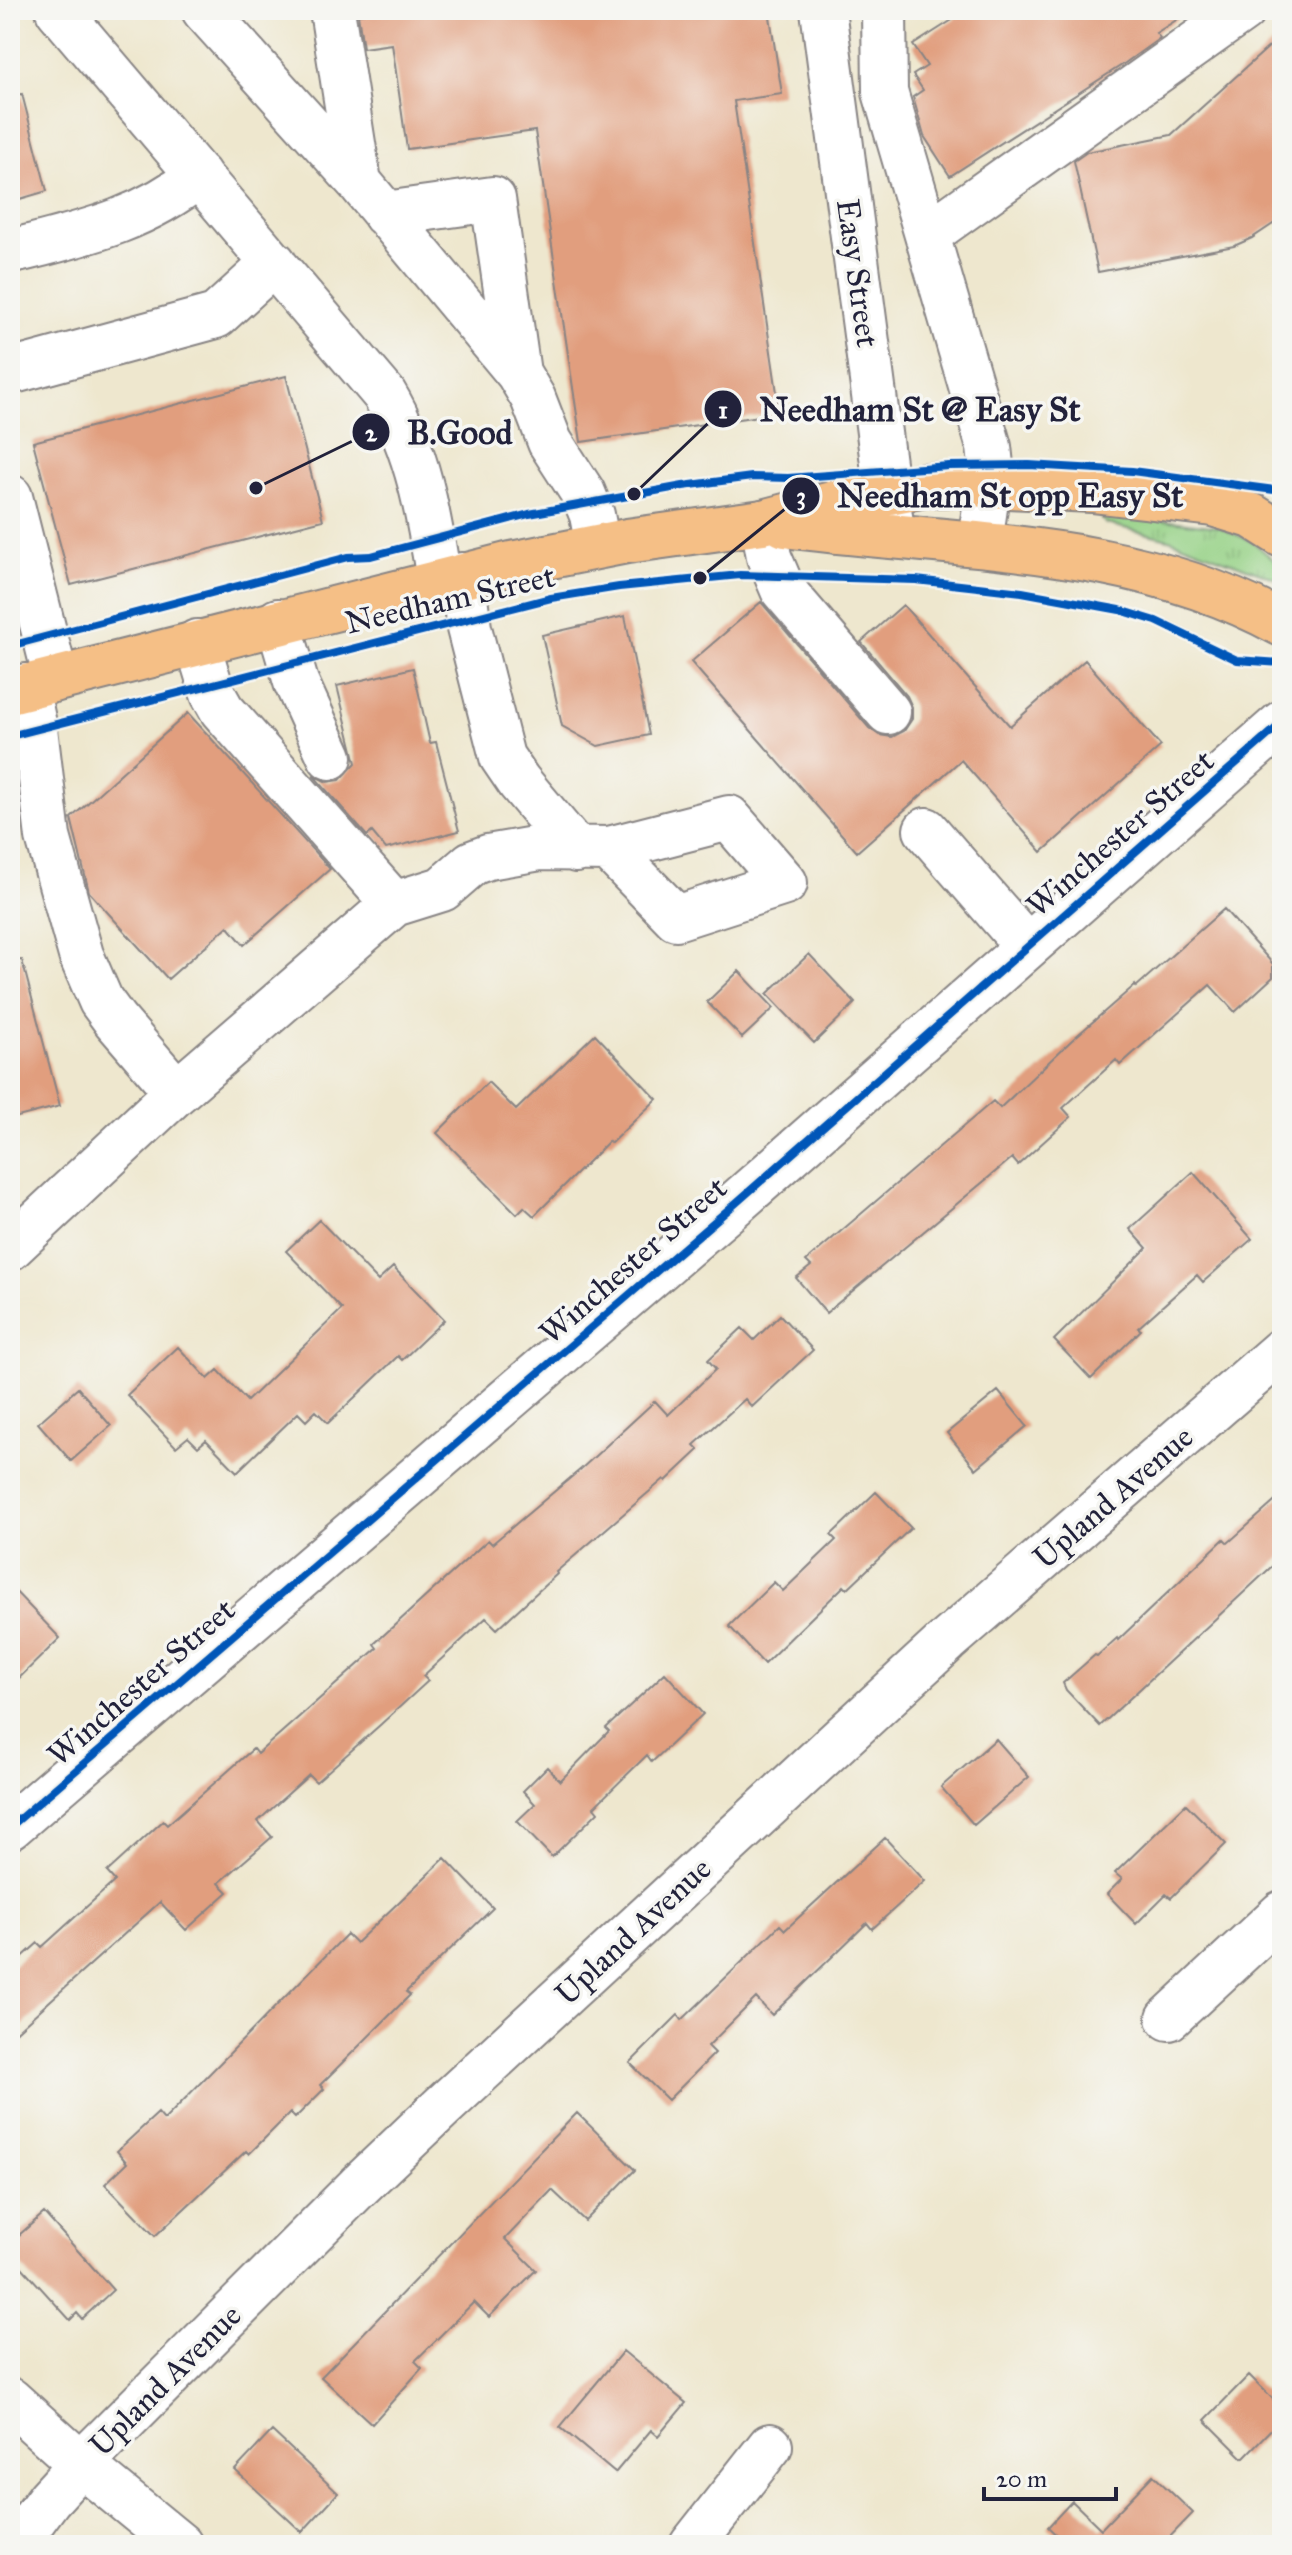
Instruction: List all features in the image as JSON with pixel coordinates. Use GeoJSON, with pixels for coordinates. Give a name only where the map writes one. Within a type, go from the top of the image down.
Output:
{"type":"FeatureCollection","features":[{"type":"Feature","properties":{"kind":"main road","name":"Needham Street"},"geometry":{"type":"LineString","coordinates":[[31,685],[451,578],[598,546],[763,522],[925,485],[1092,490],[1213,504],[1252,516],[1282,535]]}},
{"type":"Feature","properties":{"kind":"main road"},"geometry":{"type":"LineString","coordinates":[[1213,504],[1282,513]]}},
{"type":"Feature","properties":{"kind":"main road","name":"Needham Street"},"geometry":{"type":"LineString","coordinates":[[763,522],[980,543],[1086,558],[1143,570],[1219,595],[1282,624]]}},
{"type":"Feature","properties":{"kind":"street"},"geometry":{"type":"LineString","coordinates":[[10,1248],[177,1092],[394,904],[442,889],[472,863],[488,857],[540,848],[593,849],[519,782],[502,757],[469,628],[433,539],[413,459],[398,416],[370,375],[58,10]]}},
{"type":"Feature","properties":{"kind":"street"},"geometry":{"type":"LineString","coordinates":[[204,10],[235,28],[518,373],[533,398],[550,442],[583,493],[592,515],[598,546]]}},
{"type":"Feature","properties":{"kind":"street"},"geometry":{"type":"LineString","coordinates":[[332,10],[372,198]]}},
{"type":"Feature","properties":{"kind":"street","name":"Easy Street"},"geometry":{"type":"LineString","coordinates":[[823,10],[892,536]]}},
{"type":"Feature","properties":{"kind":"street"},"geometry":{"type":"LineString","coordinates":[[927,235],[1243,10]]}},
{"type":"Feature","properties":{"kind":"street"},"geometry":{"type":"LineString","coordinates":[[883,14],[885,92],[986,434],[991,465],[980,543]]}},
{"type":"Feature","properties":{"kind":"street"},"geometry":{"type":"LineString","coordinates":[[10,252],[97,230],[139,214],[160,204],[199,175]]}},
{"type":"Feature","properties":{"kind":"street"},"geometry":{"type":"LineString","coordinates":[[372,198],[493,199],[518,373]]}},
{"type":"Feature","properties":{"kind":"street"},"geometry":{"type":"LineString","coordinates":[[10,372],[216,316],[274,263]]}},
{"type":"Feature","properties":{"kind":"street"},"geometry":{"type":"LineString","coordinates":[[10,497],[48,837],[81,955],[101,1001],[177,1092]]}},
{"type":"Feature","properties":{"kind":"street"},"geometry":{"type":"LineString","coordinates":[[763,522],[769,557],[783,590],[888,712]]}},
{"type":"Feature","properties":{"kind":"street"},"geometry":{"type":"LineString","coordinates":[[278,621],[296,682],[330,757]]}},
{"type":"Feature","properties":{"kind":"street"},"geometry":{"type":"LineString","coordinates":[[197,642],[213,694],[222,710],[394,904]]}},
{"type":"Feature","properties":{"kind":"street","name":"Winchester Street"},"geometry":{"type":"LineString","coordinates":[[10,1827],[711,1224],[1282,723]]}},
{"type":"Feature","properties":{"kind":"street"},"geometry":{"type":"LineString","coordinates":[[926,830],[1027,946]]}},
{"type":"Feature","properties":{"kind":"street","name":"Upland Avenue"},"geometry":{"type":"LineString","coordinates":[[15,2545],[49,2499],[81,2464],[358,2187],[466,2085],[947,1641],[1282,1350]]}},
{"type":"Feature","properties":{"kind":"street"},"geometry":{"type":"LineString","coordinates":[[1169,2018],[1282,1913]]}},
{"type":"Feature","properties":{"kind":"street"},"geometry":{"type":"LineString","coordinates":[[10,2400],[81,2464],[180,2545]]}},
{"type":"Feature","properties":{"kind":"street"},"geometry":{"type":"LineString","coordinates":[[692,2545],[770,2446]]}},
{"type":"Feature","properties":{"kind":"green space"},"geometry":{"type":"Polygon","coordinates":[[[1106,513],[1219,527],[1253,542],[1282,567],[1282,581],[1169,539],[1107,524],[1101,519],[1106,513]]]}},
{"type":"Feature","properties":{"kind":"building"},"geometry":{"type":"Polygon","coordinates":[[[384,10],[769,10],[782,94],[734,101],[780,413],[581,442],[535,131],[407,149],[392,44],[363,48],[358,14],[384,10]]]}},
{"type":"Feature","properties":{"kind":"building"},"geometry":{"type":"Polygon","coordinates":[[[968,10],[1192,10],[1156,33],[1160,38],[1125,63],[950,176],[924,136],[913,97],[923,90],[913,75],[927,66],[913,45],[968,10]]]}},
{"type":"Feature","properties":{"kind":"building"},"geometry":{"type":"Polygon","coordinates":[[[1282,35],[1282,218],[1234,246],[1098,272],[1074,161],[1087,152],[1171,135],[1282,35]]]}},
{"type":"Feature","properties":{"kind":"building"},"geometry":{"type":"Polygon","coordinates":[[[22,94],[47,191],[10,202],[10,96],[22,94]]]}},
{"type":"Feature","properties":{"kind":"building"},"geometry":{"type":"Polygon","coordinates":[[[286,376],[323,520],[71,585],[33,442],[286,376]]]}},
{"type":"Feature","properties":{"kind":"building"},"geometry":{"type":"Polygon","coordinates":[[[761,602],[869,728],[879,735],[892,737],[904,731],[912,719],[912,707],[907,696],[861,642],[903,605],[1010,726],[1085,660],[1161,746],[1042,852],[961,760],[857,852],[691,662],[761,602]]]}},
{"type":"Feature","properties":{"kind":"building"},"geometry":{"type":"Polygon","coordinates":[[[625,616],[649,735],[598,746],[562,726],[542,635],[625,616]]]}},
{"type":"Feature","properties":{"kind":"building"},"geometry":{"type":"Polygon","coordinates":[[[413,668],[430,743],[436,742],[459,831],[386,849],[372,832],[367,836],[313,775],[327,782],[340,780],[356,763],[337,686],[413,668]]]}},
{"type":"Feature","properties":{"kind":"building"},"geometry":{"type":"Polygon","coordinates":[[[188,713],[330,869],[244,945],[228,926],[168,979],[89,892],[71,818],[188,713]]]}},
{"type":"Feature","properties":{"kind":"building"},"geometry":{"type":"Polygon","coordinates":[[[1224,909],[1273,964],[1273,977],[1235,1012],[1210,985],[1120,1065],[1116,1060],[1063,1108],[1071,1117],[1018,1165],[1012,1158],[826,1313],[796,1278],[811,1266],[806,1261],[993,1101],[1000,1108],[1072,1040],[1224,909]]]}},
{"type":"Feature","properties":{"kind":"building"},"geometry":{"type":"Polygon","coordinates":[[[809,954],[855,1003],[814,1043],[767,994],[809,954]]]}},
{"type":"Feature","properties":{"kind":"building"},"geometry":{"type":"Polygon","coordinates":[[[22,960],[60,1106],[10,1119],[10,961],[22,960]]]}},
{"type":"Feature","properties":{"kind":"building"},"geometry":{"type":"Polygon","coordinates":[[[739,971],[774,1008],[742,1038],[707,1002],[739,971]]]}},
{"type":"Feature","properties":{"kind":"building"},"geometry":{"type":"Polygon","coordinates":[[[595,1034],[657,1099],[611,1143],[609,1141],[534,1216],[524,1207],[517,1214],[437,1133],[488,1082],[516,1110],[595,1034]]]}},
{"type":"Feature","properties":{"kind":"building"},"geometry":{"type":"Polygon","coordinates":[[[1193,1172],[1252,1239],[1203,1282],[1197,1275],[1138,1328],[1141,1330],[1091,1379],[1054,1340],[1147,1248],[1130,1229],[1193,1172]]]}},
{"type":"Feature","properties":{"kind":"building"},"geometry":{"type":"Polygon","coordinates":[[[319,1220],[378,1281],[393,1267],[444,1320],[402,1360],[398,1356],[328,1423],[316,1411],[306,1421],[298,1413],[237,1472],[206,1440],[198,1447],[188,1437],[176,1447],[127,1395],[178,1347],[208,1379],[218,1370],[247,1401],[342,1309],[286,1251],[319,1220]]]}},
{"type":"Feature","properties":{"kind":"building"},"geometry":{"type":"Polygon","coordinates":[[[780,1315],[813,1350],[752,1407],[745,1399],[694,1445],[699,1450],[666,1481],[664,1479],[556,1572],[497,1629],[486,1618],[423,1676],[428,1681],[316,1782],[309,1775],[258,1821],[272,1837],[219,1883],[228,1892],[186,1930],[160,1902],[10,2037],[10,1968],[38,1943],[42,1947],[115,1881],[107,1872],[163,1821],[167,1825],[253,1749],[257,1754],[377,1648],[374,1644],[488,1540],[492,1544],[655,1401],[668,1415],[716,1369],[708,1360],[742,1328],[754,1340],[780,1315]]]}},
{"type":"Feature","properties":{"kind":"building"},"geometry":{"type":"Polygon","coordinates":[[[78,1388],[111,1426],[71,1461],[38,1423],[78,1388]]]}},
{"type":"Feature","properties":{"kind":"building"},"geometry":{"type":"Polygon","coordinates":[[[998,1391],[1027,1426],[976,1469],[947,1433],[998,1391]]]}},
{"type":"Feature","properties":{"kind":"building"},"geometry":{"type":"Polygon","coordinates":[[[876,1492],[911,1528],[847,1589],[844,1586],[764,1664],[729,1626],[774,1582],[783,1591],[836,1540],[831,1535],[876,1492]]]}},
{"type":"Feature","properties":{"kind":"building"},"geometry":{"type":"Polygon","coordinates":[[[1282,1495],[1282,1557],[1100,1726],[1063,1683],[1118,1640],[1224,1539],[1228,1543],[1282,1495]]]}},
{"type":"Feature","properties":{"kind":"building"},"geometry":{"type":"Polygon","coordinates":[[[10,1586],[60,1638],[10,1687],[10,1586]]]}},
{"type":"Feature","properties":{"kind":"building"},"geometry":{"type":"Polygon","coordinates":[[[665,1673],[703,1714],[652,1762],[647,1755],[594,1807],[598,1812],[552,1857],[517,1821],[535,1804],[523,1791],[547,1767],[560,1781],[609,1731],[606,1728],[665,1673]]]}},
{"type":"Feature","properties":{"kind":"building"},"geometry":{"type":"Polygon","coordinates":[[[996,1739],[1029,1777],[974,1825],[941,1787],[996,1739]]]}},
{"type":"Feature","properties":{"kind":"building"},"geometry":{"type":"Polygon","coordinates":[[[1186,1804],[1226,1844],[1171,1898],[1166,1894],[1136,1924],[1107,1894],[1122,1879],[1115,1873],[1186,1804]]]}},
{"type":"Feature","properties":{"kind":"building"},"geometry":{"type":"Polygon","coordinates":[[[885,1838],[925,1881],[872,1929],[867,1923],[772,2015],[756,1998],[708,2046],[715,2053],[668,2100],[630,2063],[678,2015],[682,2020],[780,1925],[785,1930],[885,1838]]]}},
{"type":"Feature","properties":{"kind":"building"},"geometry":{"type":"Polygon","coordinates":[[[445,1858],[493,1908],[406,1992],[410,1995],[320,2085],[324,2089],[295,2118],[290,2113],[249,2154],[246,2151],[155,2236],[105,2184],[127,2163],[117,2151],[158,2113],[164,2120],[347,1934],[356,1943],[445,1858]]]}},
{"type":"Feature","properties":{"kind":"building"},"geometry":{"type":"Polygon","coordinates":[[[577,2113],[635,2170],[585,2221],[552,2190],[505,2239],[536,2270],[489,2317],[474,2302],[415,2361],[422,2368],[372,2424],[321,2377],[577,2113]]]}},
{"type":"Feature","properties":{"kind":"building"},"geometry":{"type":"Polygon","coordinates":[[[44,2213],[113,2290],[82,2319],[77,2313],[70,2320],[10,2254],[10,2243],[44,2213]]]}},
{"type":"Feature","properties":{"kind":"building"},"geometry":{"type":"Polygon","coordinates":[[[623,2351],[686,2403],[658,2436],[651,2430],[615,2473],[560,2427],[623,2351]]]}},
{"type":"Feature","properties":{"kind":"building"},"geometry":{"type":"Polygon","coordinates":[[[1249,2375],[1282,2408],[1282,2418],[1243,2458],[1205,2420],[1249,2375]]]}},
{"type":"Feature","properties":{"kind":"building"},"geometry":{"type":"Polygon","coordinates":[[[272,2431],[338,2493],[302,2532],[235,2470],[272,2431]]]}},
{"type":"Feature","properties":{"kind":"building"},"geometry":{"type":"Polygon","coordinates":[[[1153,2475],[1193,2513],[1162,2545],[1067,2545],[1048,2527],[1072,2501],[1101,2529],[1153,2475]]]}},
{"type":"Feature","properties":{"kind":"cycle path"},"geometry":{"type":"LineString","coordinates":[[10,646],[348,557],[371,556],[529,514],[683,486],[752,477],[788,478],[949,466],[1029,465],[1132,471],[1282,491]]}},
{"type":"Feature","properties":{"kind":"cycle path"},"geometry":{"type":"LineString","coordinates":[[10,736],[551,598],[619,587],[740,575],[916,580],[1022,592],[1120,610],[1156,621],[1237,660],[1282,663]]}},
{"type":"Feature","properties":{"kind":"cycle path"},"geometry":{"type":"LineString","coordinates":[[10,1827],[736,1203],[1282,723]]}},
{"type":"Feature","properties":{"kind":"place","name":"B.Good"},"geometry":{"type":"Point","coordinates":[256,488]}},
{"type":"Feature","properties":{"kind":"place","name":"Needham St @ Easy St"},"geometry":{"type":"Point","coordinates":[634,494]}},
{"type":"Feature","properties":{"kind":"place","name":"Needham St opp Easy St"},"geometry":{"type":"Point","coordinates":[700,578]}}]}
